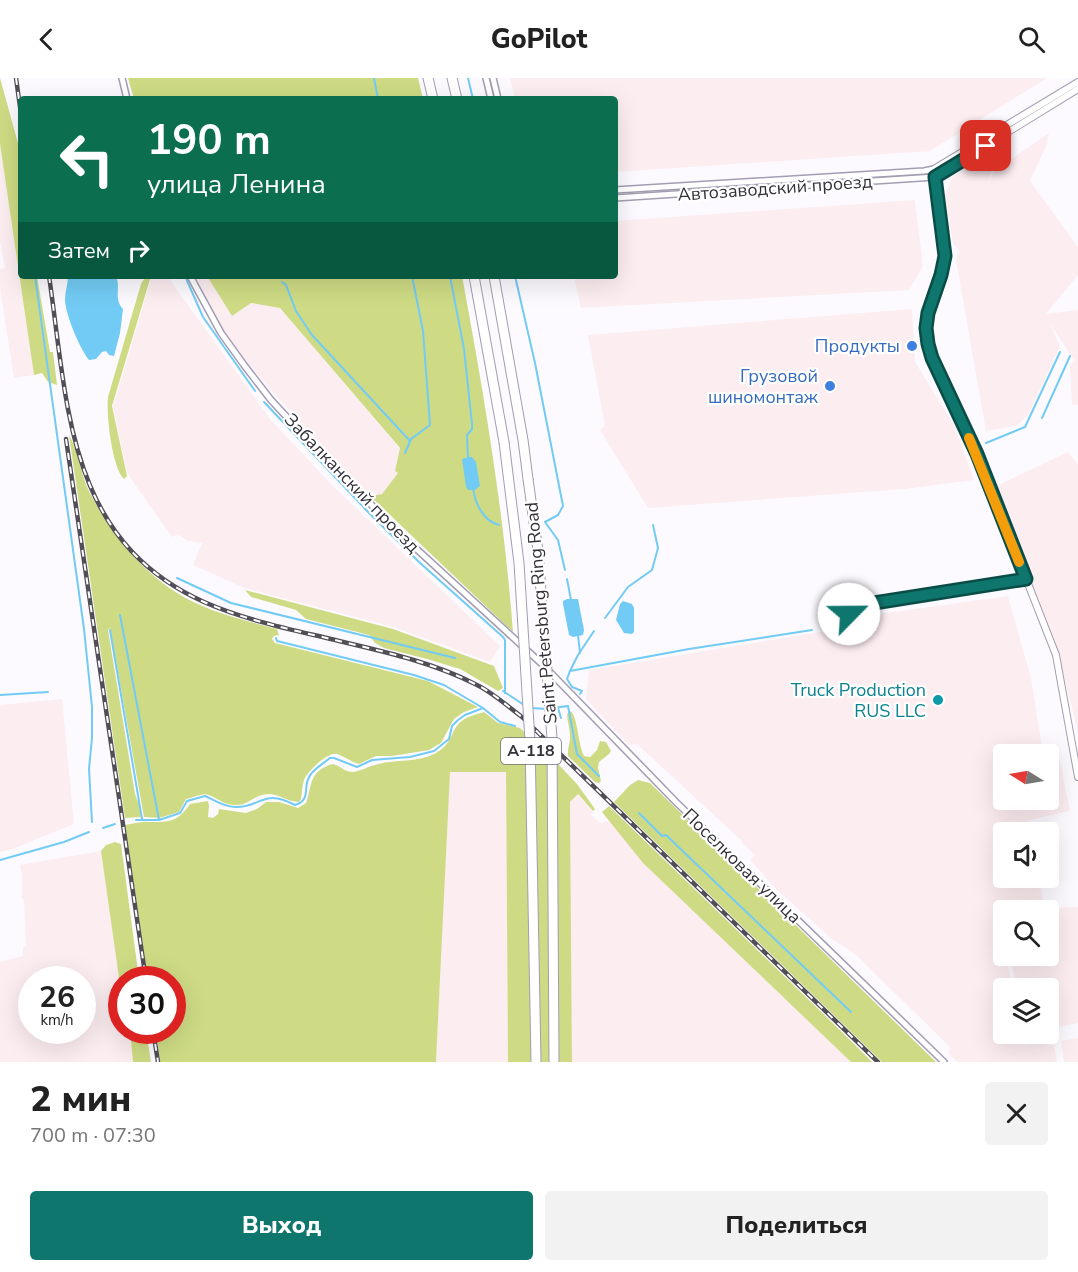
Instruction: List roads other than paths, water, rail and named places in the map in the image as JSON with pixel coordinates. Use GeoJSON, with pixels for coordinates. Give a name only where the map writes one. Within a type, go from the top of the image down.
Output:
{"type":"FeatureCollection","features":[{"type":"Feature","properties":{"kind":"highway"},"geometry":{"type":"LineString","coordinates":[[428,78],[432,96]]}},
{"type":"Feature","properties":{"kind":"highway"},"geometry":{"type":"LineString","coordinates":[[452,78],[456,96]]}},
{"type":"Feature","properties":{"kind":"highway","name":"Saint Petersburg Ring Road"},"geometry":{"type":"LineString","coordinates":[[475,279],[504,442],[519,562],[530,741],[536,1062]]}},
{"type":"Feature","properties":{"kind":"highway","name":"Saint Petersburg Ring Road"},"geometry":{"type":"LineString","coordinates":[[495,279],[523,440],[538,551],[552,738],[554,1062]]}},
{"type":"Feature","properties":{"kind":"street"},"geometry":{"type":"LineString","coordinates":[[122,78],[127,96]]}},
{"type":"Feature","properties":{"kind":"street"},"geometry":{"type":"LineString","coordinates":[[486,78],[490,96]]}},
{"type":"Feature","properties":{"kind":"street"},"geometry":{"type":"LineString","coordinates":[[493,78],[497,96]]}},
{"type":"Feature","properties":{"kind":"street"},"geometry":{"type":"LineString","coordinates":[[1078,82],[934,169],[945,256],[928,313],[926,328],[932,358],[977,454],[1056,655],[1078,777]]}},
{"type":"Feature","properties":{"kind":"street"},"geometry":{"type":"LineString","coordinates":[[935,177],[1078,89]]}},
{"type":"Feature","properties":{"kind":"street","name":"Автозаводский проезд"},"geometry":{"type":"LineString","coordinates":[[618,190],[934,169]]}},
{"type":"Feature","properties":{"kind":"street","name":"Автозаводский проезд"},"geometry":{"type":"LineString","coordinates":[[618,198],[935,177]]}},
{"type":"Feature","properties":{"kind":"street","name":"Забалканский проезд"},"geometry":{"type":"LineString","coordinates":[[192,279],[221,333],[271,400],[301,433],[398,532],[543,665]]}},
{"type":"Feature","properties":{"kind":"street"},"geometry":{"type":"LineString","coordinates":[[849,614],[855,606],[1026,579]]}},
{"type":"Feature","properties":{"kind":"street","name":"Поселковая улица"},"geometry":{"type":"LineString","coordinates":[[543,665],[676,802],[944,1062]]}},
{"type":"Feature","properties":{"kind":"water"},"geometry":{"type":"Polygon","coordinates":[[[68,279],[117,279],[118,298],[123,309],[114,356],[109,355],[106,351],[96,359],[89,360],[81,348],[67,313],[65,296],[68,279]]]}},
{"type":"Feature","properties":{"kind":"water"},"geometry":{"type":"Polygon","coordinates":[[[469,457],[476,462],[480,486],[475,490],[468,490],[466,487],[462,459],[469,457]]]}},
{"type":"Feature","properties":{"kind":"water"},"geometry":{"type":"Polygon","coordinates":[[[578,599],[583,635],[573,637],[569,635],[563,604],[563,601],[578,599]]]}},
{"type":"Feature","properties":{"kind":"water"},"geometry":{"type":"Polygon","coordinates":[[[623,601],[632,604],[634,608],[634,632],[632,634],[624,633],[616,620],[623,601]]]}},
{"type":"Feature","properties":{"kind":"waterway"},"geometry":{"type":"LineString","coordinates":[[374,78],[377,96]]}},
{"type":"Feature","properties":{"kind":"waterway"},"geometry":{"type":"LineString","coordinates":[[468,78],[472,96]]}},
{"type":"Feature","properties":{"kind":"waterway"},"geometry":{"type":"LineString","coordinates":[[35,279],[84,629],[92,707],[89,769],[92,822]]}},
{"type":"Feature","properties":{"kind":"waterway"},"geometry":{"type":"LineString","coordinates":[[186,279],[203,317],[255,391]]}},
{"type":"Feature","properties":{"kind":"waterway"},"geometry":{"type":"LineString","coordinates":[[405,453],[411,439],[430,425],[423,331],[413,279]]}},
{"type":"Feature","properties":{"kind":"waterway"},"geometry":{"type":"LineString","coordinates":[[451,279],[464,349],[472,424],[472,429],[467,435],[468,459]]}},
{"type":"Feature","properties":{"kind":"waterway"},"geometry":{"type":"LineString","coordinates":[[516,279],[563,506],[558,515],[545,522],[558,540],[565,570]]}},
{"type":"Feature","properties":{"kind":"waterway"},"geometry":{"type":"LineString","coordinates":[[282,282],[286,285],[296,311],[312,335],[410,441]]}},
{"type":"Feature","properties":{"kind":"waterway"},"geometry":{"type":"LineString","coordinates":[[986,443],[1025,427],[1060,352]]}},
{"type":"Feature","properties":{"kind":"waterway"},"geometry":{"type":"LineString","coordinates":[[1042,418],[1070,356]]}},
{"type":"Feature","properties":{"kind":"waterway"},"geometry":{"type":"LineString","coordinates":[[264,402],[371,515],[419,562],[503,637],[505,640],[505,693]]}},
{"type":"Feature","properties":{"kind":"waterway"},"geometry":{"type":"LineString","coordinates":[[473,488],[481,511],[488,520],[499,525]]}},
{"type":"Feature","properties":{"kind":"waterway"},"geometry":{"type":"LineString","coordinates":[[605,618],[628,587],[652,570],[658,548],[653,525]]}},
{"type":"Feature","properties":{"kind":"waterway"},"geometry":{"type":"LineString","coordinates":[[177,578],[231,603],[455,658]]}},
{"type":"Feature","properties":{"kind":"waterway"},"geometry":{"type":"LineString","coordinates":[[567,579],[571,600]]}},
{"type":"Feature","properties":{"kind":"waterway"},"geometry":{"type":"LineString","coordinates":[[120,615],[159,820]]}},
{"type":"Feature","properties":{"kind":"waterway"},"geometry":{"type":"LineString","coordinates":[[110,630],[142,819]]}},
{"type":"Feature","properties":{"kind":"waterway"},"geometry":{"type":"LineString","coordinates":[[594,631],[570,671],[689,649],[812,630]]}},
{"type":"Feature","properties":{"kind":"waterway"},"geometry":{"type":"LineString","coordinates":[[578,635],[580,653]]}},
{"type":"Feature","properties":{"kind":"waterway"},"geometry":{"type":"LineString","coordinates":[[276,638],[277,641],[414,675],[444,685],[483,708]]}},
{"type":"Feature","properties":{"kind":"waterway"},"geometry":{"type":"LineString","coordinates":[[570,671],[567,679],[572,687],[582,691],[580,694]]}},
{"type":"Feature","properties":{"kind":"waterway"},"geometry":{"type":"LineString","coordinates":[[503,691],[524,705]]}},
{"type":"Feature","properties":{"kind":"waterway"},"geometry":{"type":"LineString","coordinates":[[0,695],[48,692]]}},
{"type":"Feature","properties":{"kind":"waterway"},"geometry":{"type":"LineString","coordinates":[[553,708],[568,706],[577,754],[599,776]]}},
{"type":"Feature","properties":{"kind":"waterway"},"geometry":{"type":"LineString","coordinates":[[136,820],[159,820],[180,813],[187,801],[205,796],[231,807],[245,806],[269,798],[284,800],[295,805],[304,799],[311,774],[330,758],[357,767],[372,760],[410,757],[434,751],[449,739],[452,726],[458,720],[483,708],[500,722],[515,726]]}},
{"type":"Feature","properties":{"kind":"waterway"},"geometry":{"type":"LineString","coordinates":[[532,708],[547,709]]}},
{"type":"Feature","properties":{"kind":"waterway"},"geometry":{"type":"LineString","coordinates":[[558,708],[561,718]]}},
{"type":"Feature","properties":{"kind":"waterway"},"geometry":{"type":"LineString","coordinates":[[639,813],[662,836],[666,835],[851,1012]]}},
{"type":"Feature","properties":{"kind":"waterway"},"geometry":{"type":"LineString","coordinates":[[103,828],[115,824]]}},
{"type":"Feature","properties":{"kind":"waterway"},"geometry":{"type":"LineString","coordinates":[[0,860],[64,842],[89,832]]}},
{"type":"Feature","properties":{"kind":"railway"},"geometry":{"type":"LineString","coordinates":[[16,78],[18,96]]}},
{"type":"Feature","properties":{"kind":"railway"},"geometry":{"type":"LineString","coordinates":[[49,279],[70,419],[82,464],[99,505],[124,543],[158,575],[220,609],[408,658],[457,676],[492,694],[522,717],[878,1062]]}},
{"type":"Feature","properties":{"kind":"railway"},"geometry":{"type":"LineString","coordinates":[[66,439],[144,966]]}},
{"type":"Feature","properties":{"kind":"railway"},"geometry":{"type":"LineString","coordinates":[[155,1044],[158,1062]]}},
{"type":"Feature","properties":{"kind":"place","name":"Продукты"},"geometry":{"type":"Point","coordinates":[912,346]}},
{"type":"Feature","properties":{"kind":"place","name":"Грузовой шиномонтаж"},"geometry":{"type":"Point","coordinates":[830,386]}},
{"type":"Feature","properties":{"kind":"place","name":"Truck Production RUS LLC"},"geometry":{"type":"Point","coordinates":[938,700]}}]}
